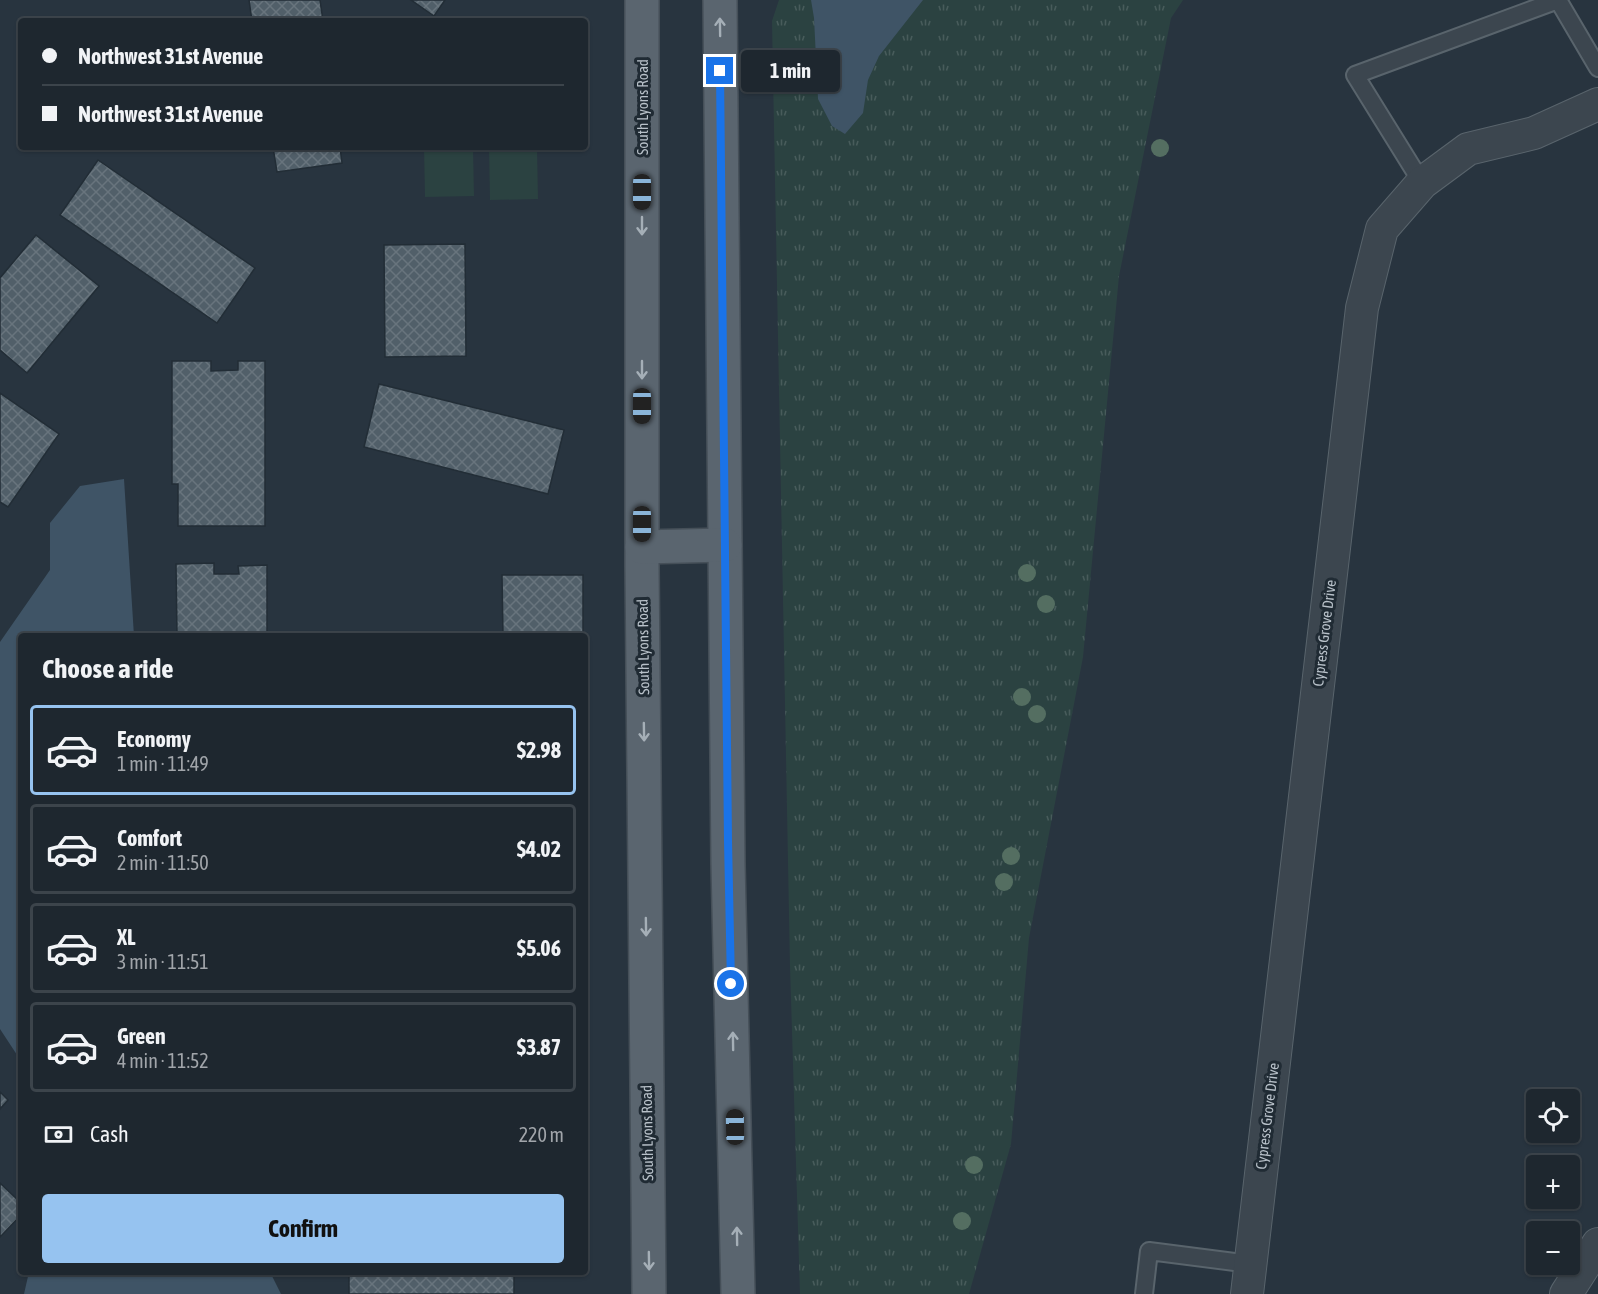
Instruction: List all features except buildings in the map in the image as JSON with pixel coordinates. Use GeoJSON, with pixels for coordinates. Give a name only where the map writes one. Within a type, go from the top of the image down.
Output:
{"type":"FeatureCollection","features":[{"type":"Feature","properties":{"kind":"main road","name":"South Lyons Road"},"geometry":{"type":"LineString","coordinates":[[642,0],[642,548],[649,1294]]}},
{"type":"Feature","properties":{"kind":"main road"},"geometry":{"type":"LineString","coordinates":[[720,0],[728,864],[738,1294]]}},
{"type":"Feature","properties":{"kind":"main road"},"geometry":{"type":"LineString","coordinates":[[642,548],[725,545]]}},
{"type":"Feature","properties":{"kind":"street","name":"Cypress Grove Drive"},"geometry":{"type":"LineString","coordinates":[[1248,1279],[1362,308],[1382,228],[1422,183],[1468,149],[1534,133],[1598,104]]}},
{"type":"Feature","properties":{"kind":"street"},"geometry":{"type":"LineString","coordinates":[[1566,1294],[1598,1244]]}},
{"type":"Feature","properties":{"kind":"lane"},"geometry":{"type":"LineString","coordinates":[[1422,183],[1355,75],[1558,0],[1598,68]]}},
{"type":"Feature","properties":{"kind":"lane"},"geometry":{"type":"LineString","coordinates":[[1144,1294],[1149,1251],[1248,1279]]}},
{"type":"Feature","properties":{"kind":"green space"},"geometry":{"type":"Polygon","coordinates":[[[779,0],[1183,0],[1171,18],[1119,276],[1083,657],[1029,938],[1011,1144],[969,1294],[800,1294],[790,965],[772,21],[779,0]]]}},
{"type":"Feature","properties":{"kind":"green space"},"geometry":{"type":"Polygon","coordinates":[[[424,150],[473,150],[474,196],[425,197],[424,150]]]}},
{"type":"Feature","properties":{"kind":"green space"},"geometry":{"type":"Polygon","coordinates":[[[489,150],[537,150],[538,199],[490,200],[489,150]]]}},
{"type":"Feature","properties":{"kind":"water"},"geometry":{"type":"Polygon","coordinates":[[[811,0],[923,0],[879,56],[868,80],[863,113],[845,134],[832,126],[818,99],[811,0]]]}},
{"type":"Feature","properties":{"kind":"water"},"geometry":{"type":"Polygon","coordinates":[[[124,479],[134,633],[18,633],[18,1056],[0,1029],[0,642],[50,570],[50,523],[80,486],[124,479]]]}},
{"type":"Feature","properties":{"kind":"water"},"geometry":{"type":"Polygon","coordinates":[[[28,1275],[272,1275],[281,1294],[24,1294],[28,1275]]]}},
{"type":"Feature","properties":{"kind":"route"},"geometry":{"type":"LineString","coordinates":[[720,71],[731,984]]}}]}
